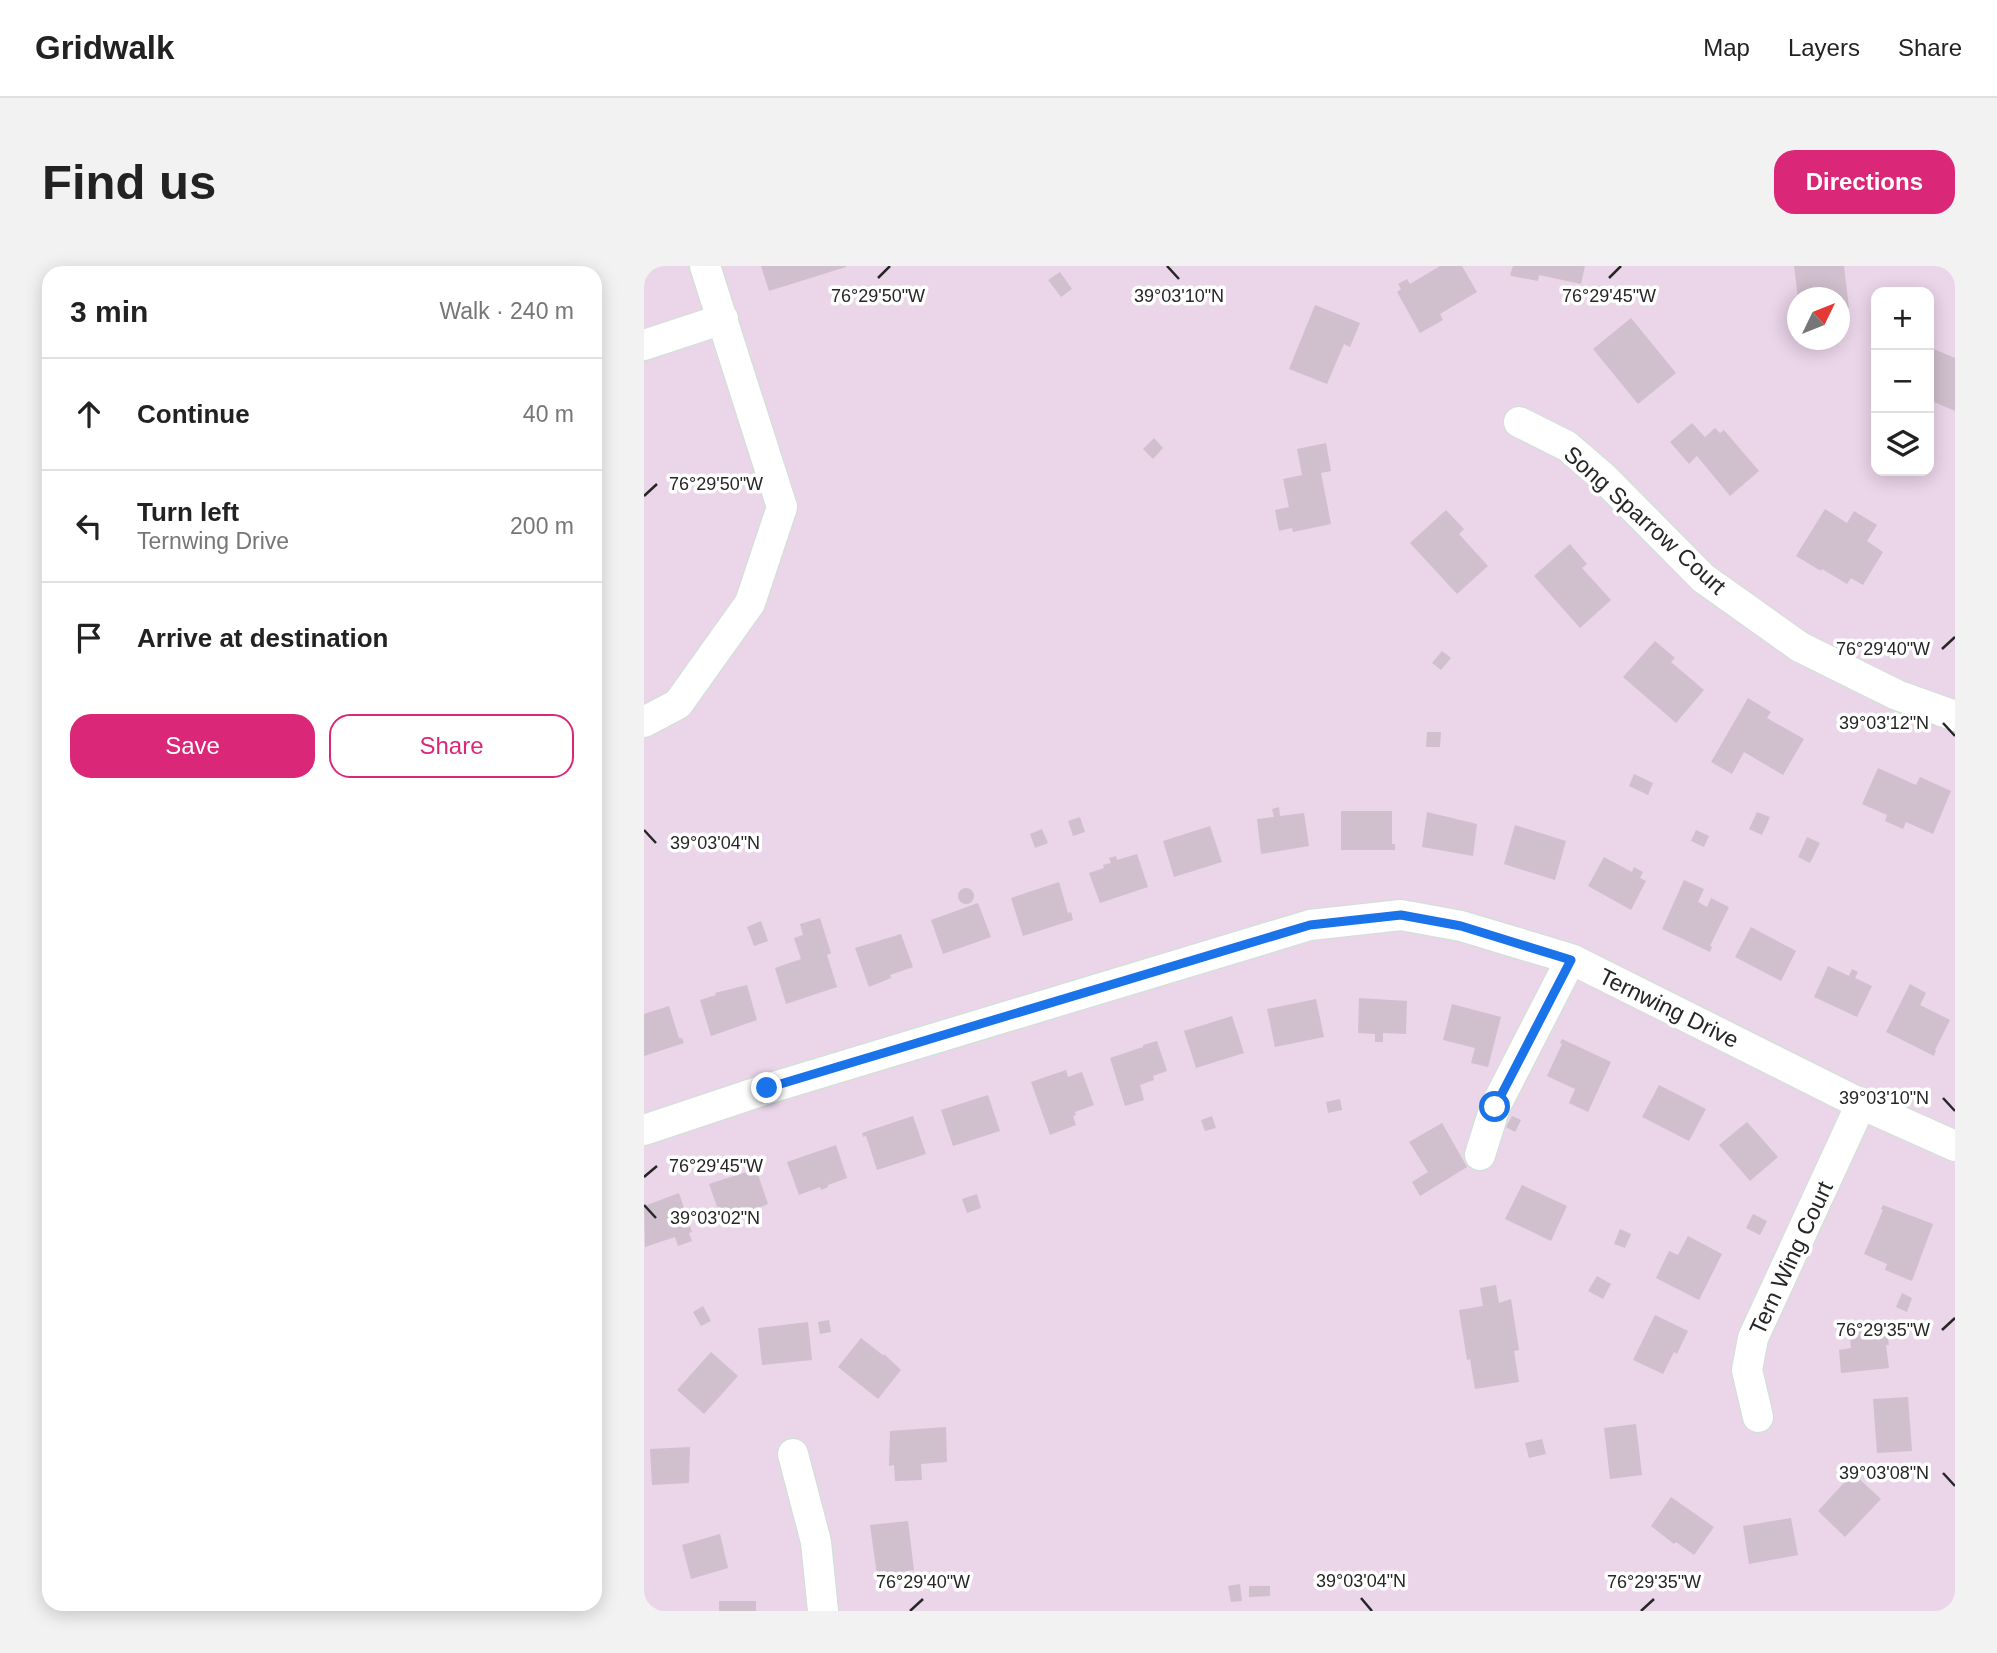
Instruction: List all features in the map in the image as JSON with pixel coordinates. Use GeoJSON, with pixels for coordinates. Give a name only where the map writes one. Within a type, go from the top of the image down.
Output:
{"type":"FeatureCollection","features":[{"type":"Feature","properties":{"kind":"street"},"geometry":{"type":"LineString","coordinates":[[644,722],[678,704],[751,603],[782,507],[705,266]]}},
{"type":"Feature","properties":{"kind":"street"},"geometry":{"type":"LineString","coordinates":[[644,345],[723,319]]}},
{"type":"Feature","properties":{"kind":"street","name":"Song Sparrow Court"},"geometry":{"type":"LineString","coordinates":[[1518,422],[1567,446],[1603,477],[1703,578],[1800,647],[1897,695],[1955,716]]}},
{"type":"Feature","properties":{"kind":"street","name":"Ternwing Drive"},"geometry":{"type":"LineString","coordinates":[[644,1130],[767,1088],[1310,925],[1401,915],[1461,926],[1571,960],[1861,1104],[1955,1146]]}},
{"type":"Feature","properties":{"kind":"street"},"geometry":{"type":"LineString","coordinates":[[1479,1155],[1495,1107],[1571,960]]}},
{"type":"Feature","properties":{"kind":"street","name":"Tern Wing Court"},"geometry":{"type":"LineString","coordinates":[[1758,1417],[1747,1370],[1752,1338],[1861,1104]]}},
{"type":"Feature","properties":{"kind":"street"},"geometry":{"type":"LineString","coordinates":[[793,1454],[816,1542],[823,1611]]}},
{"type":"Feature","properties":{"kind":"building"},"geometry":{"type":"Polygon","coordinates":[[[761,266],[846,266],[846,267],[769,291],[761,266]]]}},
{"type":"Feature","properties":{"kind":"building"},"geometry":{"type":"Polygon","coordinates":[[[1440,266],[1462,266],[1477,292],[1440,314],[1443,320],[1420,333],[1397,292],[1401,289],[1398,284],[1407,279],[1410,284],[1440,266]]]}},
{"type":"Feature","properties":{"kind":"building"},"geometry":{"type":"Polygon","coordinates":[[[1513,266],[1585,266],[1581,284],[1539,275],[1538,281],[1512,276],[1513,266]]]}},
{"type":"Feature","properties":{"kind":"building"},"geometry":{"type":"Polygon","coordinates":[[[1794,266],[1844,266],[1846,287],[1797,287],[1794,266]]]}},
{"type":"Feature","properties":{"kind":"building"},"geometry":{"type":"Polygon","coordinates":[[[1060,272],[1072,289],[1061,297],[1048,280],[1060,272]]]}},
{"type":"Feature","properties":{"kind":"building"},"geometry":{"type":"Polygon","coordinates":[[[1315,305],[1360,323],[1350,347],[1344,344],[1327,384],[1289,369],[1315,305]]]}},
{"type":"Feature","properties":{"kind":"building"},"geometry":{"type":"Polygon","coordinates":[[[1631,318],[1676,373],[1638,404],[1593,349],[1631,318]]]}},
{"type":"Feature","properties":{"kind":"building"},"geometry":{"type":"Polygon","coordinates":[[[1934,349],[1955,358],[1955,411],[1934,402],[1934,349]]]}},
{"type":"Feature","properties":{"kind":"building"},"geometry":{"type":"Polygon","coordinates":[[[1692,423],[1705,437],[1715,428],[1720,433],[1724,430],[1759,471],[1730,496],[1697,456],[1689,464],[1670,442],[1692,423]]]}},
{"type":"Feature","properties":{"kind":"building"},"geometry":{"type":"Polygon","coordinates":[[[1154,438],[1163,448],[1153,459],[1143,449],[1154,438]]]}},
{"type":"Feature","properties":{"kind":"building"},"geometry":{"type":"Polygon","coordinates":[[[1326,443],[1331,471],[1321,473],[1331,524],[1293,532],[1292,528],[1279,531],[1275,510],[1289,507],[1283,479],[1302,475],[1297,449],[1326,443]]]}},
{"type":"Feature","properties":{"kind":"building"},"geometry":{"type":"Polygon","coordinates":[[[1825,509],[1847,523],[1854,511],[1877,525],[1867,541],[1883,552],[1863,585],[1851,578],[1847,584],[1796,556],[1825,509]]]}},
{"type":"Feature","properties":{"kind":"building"},"geometry":{"type":"Polygon","coordinates":[[[1446,510],[1464,529],[1459,534],[1488,566],[1457,594],[1410,543],[1446,510]]]}},
{"type":"Feature","properties":{"kind":"building"},"geometry":{"type":"Polygon","coordinates":[[[1570,544],[1587,564],[1582,568],[1611,600],[1580,628],[1534,576],[1570,544]]]}},
{"type":"Feature","properties":{"kind":"building"},"geometry":{"type":"Polygon","coordinates":[[[1655,641],[1675,658],[1671,662],[1704,690],[1676,723],[1623,677],[1655,641]]]}},
{"type":"Feature","properties":{"kind":"building"},"geometry":{"type":"Polygon","coordinates":[[[1442,651],[1451,658],[1441,670],[1432,663],[1442,651]]]}},
{"type":"Feature","properties":{"kind":"building"},"geometry":{"type":"Polygon","coordinates":[[[1748,698],[1771,712],[1767,718],[1804,739],[1783,775],[1744,752],[1732,774],[1711,762],[1748,698]]]}},
{"type":"Feature","properties":{"kind":"building"},"geometry":{"type":"Polygon","coordinates":[[[1427,732],[1441,732],[1440,747],[1426,747],[1427,732]]]}},
{"type":"Feature","properties":{"kind":"building"},"geometry":{"type":"Polygon","coordinates":[[[1878,768],[1916,785],[1920,777],[1951,791],[1933,834],[1906,822],[1903,829],[1885,821],[1887,815],[1862,804],[1878,768]]]}},
{"type":"Feature","properties":{"kind":"building"},"geometry":{"type":"Polygon","coordinates":[[[1634,774],[1653,783],[1648,795],[1629,786],[1634,774]]]}},
{"type":"Feature","properties":{"kind":"building"},"geometry":{"type":"Polygon","coordinates":[[[1279,807],[1280,816],[1304,813],[1309,846],[1261,854],[1257,819],[1274,817],[1272,809],[1279,807]]]}},
{"type":"Feature","properties":{"kind":"building"},"geometry":{"type":"Polygon","coordinates":[[[1341,811],[1392,811],[1392,844],[1395,844],[1395,850],[1341,850],[1341,811]]]}},
{"type":"Feature","properties":{"kind":"building"},"geometry":{"type":"Polygon","coordinates":[[[1427,812],[1477,824],[1473,856],[1422,847],[1427,812]]]}},
{"type":"Feature","properties":{"kind":"building"},"geometry":{"type":"Polygon","coordinates":[[[1757,812],[1770,817],[1762,835],[1749,829],[1757,812]]]}},
{"type":"Feature","properties":{"kind":"building"},"geometry":{"type":"Polygon","coordinates":[[[1080,817],[1085,832],[1073,836],[1068,821],[1080,817]]]}},
{"type":"Feature","properties":{"kind":"building"},"geometry":{"type":"Polygon","coordinates":[[[1515,825],[1566,841],[1555,880],[1504,864],[1515,825]]]}},
{"type":"Feature","properties":{"kind":"building"},"geometry":{"type":"Polygon","coordinates":[[[1210,826],[1222,862],[1174,877],[1163,841],[1210,826]]]}},
{"type":"Feature","properties":{"kind":"building"},"geometry":{"type":"Polygon","coordinates":[[[1042,829],[1048,843],[1035,848],[1030,834],[1042,829]]]}},
{"type":"Feature","properties":{"kind":"building"},"geometry":{"type":"Polygon","coordinates":[[[1696,830],[1709,836],[1704,847],[1691,841],[1696,830]]]}},
{"type":"Feature","properties":{"kind":"building"},"geometry":{"type":"Polygon","coordinates":[[[1807,837],[1820,843],[1810,863],[1798,857],[1807,837]]]}},
{"type":"Feature","properties":{"kind":"building"},"geometry":{"type":"Polygon","coordinates":[[[1137,854],[1148,887],[1100,903],[1089,873],[1111,863],[1109,858],[1116,856],[1117,860],[1137,854]]]}},
{"type":"Feature","properties":{"kind":"building"},"geometry":{"type":"Polygon","coordinates":[[[1604,857],[1632,872],[1634,867],[1643,872],[1640,878],[1646,881],[1631,910],[1588,886],[1604,857]]]}},
{"type":"Feature","properties":{"kind":"building"},"geometry":{"type":"Polygon","coordinates":[[[1684,880],[1704,889],[1698,902],[1707,907],[1711,898],[1729,907],[1710,946],[1710,952],[1662,929],[1684,880]]]}},
{"type":"Feature","properties":{"kind":"building"},"geometry":{"type":"Polygon","coordinates":[[[1059,882],[1068,913],[1071,912],[1073,920],[1023,936],[1011,898],[1059,882]]]}},
{"type":"Feature","properties":{"kind":"building"},"geometry":{"type":"Polygon","coordinates":[[[966,888],[972,890],[972,902],[966,904],[960,902],[958,896],[960,890],[966,888]]]}},
{"type":"Feature","properties":{"kind":"building"},"geometry":{"type":"Polygon","coordinates":[[[978,903],[991,937],[943,954],[931,920],[978,903]]]}},
{"type":"Feature","properties":{"kind":"building"},"geometry":{"type":"Polygon","coordinates":[[[820,918],[831,953],[827,955],[837,987],[786,1004],[775,968],[801,959],[794,938],[803,935],[800,924],[820,918]]]}},
{"type":"Feature","properties":{"kind":"building"},"geometry":{"type":"Polygon","coordinates":[[[761,921],[768,941],[754,946],[747,927],[761,921]]]}},
{"type":"Feature","properties":{"kind":"building"},"geometry":{"type":"Polygon","coordinates":[[[1751,927],[1796,951],[1781,981],[1735,957],[1751,927]]]}},
{"type":"Feature","properties":{"kind":"building"},"geometry":{"type":"Polygon","coordinates":[[[901,934],[913,967],[890,975],[891,978],[869,987],[855,948],[901,934]]]}},
{"type":"Feature","properties":{"kind":"building"},"geometry":{"type":"Polygon","coordinates":[[[1828,966],[1849,976],[1852,969],[1858,972],[1855,978],[1872,986],[1857,1017],[1814,997],[1828,966]]]}},
{"type":"Feature","properties":{"kind":"building"},"geometry":{"type":"Polygon","coordinates":[[[1910,984],[1926,993],[1920,1005],[1950,1020],[1934,1056],[1886,1032],[1910,984]]]}},
{"type":"Feature","properties":{"kind":"building"},"geometry":{"type":"Polygon","coordinates":[[[747,985],[757,1020],[711,1036],[700,1000],[716,995],[715,993],[747,985]]]}},
{"type":"Feature","properties":{"kind":"building"},"geometry":{"type":"Polygon","coordinates":[[[1359,998],[1407,1001],[1406,1034],[1383,1033],[1383,1042],[1375,1042],[1375,1034],[1358,1033],[1359,998]]]}},
{"type":"Feature","properties":{"kind":"building"},"geometry":{"type":"Polygon","coordinates":[[[1316,999],[1324,1037],[1275,1047],[1267,1009],[1316,999]]]}},
{"type":"Feature","properties":{"kind":"building"},"geometry":{"type":"Polygon","coordinates":[[[1452,1004],[1501,1017],[1488,1067],[1471,1063],[1475,1048],[1443,1040],[1452,1004]]]}},
{"type":"Feature","properties":{"kind":"building"},"geometry":{"type":"Polygon","coordinates":[[[669,1006],[679,1038],[682,1038],[684,1043],[644,1056],[644,1014],[669,1006]]]}},
{"type":"Feature","properties":{"kind":"building"},"geometry":{"type":"Polygon","coordinates":[[[1232,1016],[1244,1053],[1196,1068],[1184,1031],[1232,1016]]]}},
{"type":"Feature","properties":{"kind":"building"},"geometry":{"type":"Polygon","coordinates":[[[1562,1039],[1611,1062],[1588,1112],[1569,1103],[1575,1089],[1547,1076],[1562,1039]]]}},
{"type":"Feature","properties":{"kind":"building"},"geometry":{"type":"Polygon","coordinates":[[[1157,1041],[1167,1071],[1140,1085],[1144,1100],[1125,1106],[1110,1058],[1157,1041]]]}},
{"type":"Feature","properties":{"kind":"building"},"geometry":{"type":"Polygon","coordinates":[[[1066,1070],[1068,1077],[1082,1072],[1094,1105],[1075,1112],[1076,1115],[1073,1116],[1076,1125],[1050,1135],[1031,1082],[1066,1070]]]}},
{"type":"Feature","properties":{"kind":"building"},"geometry":{"type":"Polygon","coordinates":[[[1659,1085],[1706,1109],[1689,1141],[1642,1117],[1659,1085]]]}},
{"type":"Feature","properties":{"kind":"building"},"geometry":{"type":"Polygon","coordinates":[[[988,1095],[1000,1131],[953,1146],[941,1110],[988,1095]]]}},
{"type":"Feature","properties":{"kind":"building"},"geometry":{"type":"Polygon","coordinates":[[[1340,1099],[1342,1110],[1328,1113],[1326,1102],[1340,1099]]]}},
{"type":"Feature","properties":{"kind":"building"},"geometry":{"type":"Polygon","coordinates":[[[913,1116],[926,1154],[877,1170],[866,1136],[863,1137],[862,1133],[913,1116]]]}},
{"type":"Feature","properties":{"kind":"building"},"geometry":{"type":"Polygon","coordinates":[[[1212,1116],[1216,1128],[1205,1131],[1201,1120],[1212,1116]]]}},
{"type":"Feature","properties":{"kind":"building"},"geometry":{"type":"Polygon","coordinates":[[[1512,1116],[1521,1120],[1515,1132],[1506,1127],[1512,1116]]]}},
{"type":"Feature","properties":{"kind":"building"},"geometry":{"type":"Polygon","coordinates":[[[1747,1122],[1778,1157],[1750,1181],[1719,1145],[1747,1122]]]}},
{"type":"Feature","properties":{"kind":"building"},"geometry":{"type":"Polygon","coordinates":[[[1442,1123],[1467,1167],[1420,1196],[1412,1182],[1428,1172],[1409,1142],[1442,1123]]]}},
{"type":"Feature","properties":{"kind":"building"},"geometry":{"type":"Polygon","coordinates":[[[836,1145],[847,1178],[821,1190],[820,1187],[799,1195],[787,1162],[836,1145]]]}},
{"type":"Feature","properties":{"kind":"building"},"geometry":{"type":"Polygon","coordinates":[[[756,1169],[768,1204],[738,1216],[737,1213],[721,1218],[709,1184],[756,1169]]]}},
{"type":"Feature","properties":{"kind":"building"},"geometry":{"type":"Polygon","coordinates":[[[1522,1185],[1567,1206],[1551,1241],[1505,1219],[1522,1185]]]}},
{"type":"Feature","properties":{"kind":"building"},"geometry":{"type":"Polygon","coordinates":[[[679,1193],[692,1232],[689,1233],[692,1241],[678,1246],[675,1237],[645,1247],[644,1206],[679,1193]]]}},
{"type":"Feature","properties":{"kind":"building"},"geometry":{"type":"Polygon","coordinates":[[[977,1194],[981,1208],[967,1213],[962,1199],[977,1194]]]}},
{"type":"Feature","properties":{"kind":"building"},"geometry":{"type":"Polygon","coordinates":[[[1883,1205],[1933,1224],[1912,1281],[1885,1270],[1887,1264],[1864,1254],[1883,1205]]]}},
{"type":"Feature","properties":{"kind":"building"},"geometry":{"type":"Polygon","coordinates":[[[1753,1214],[1767,1221],[1760,1235],[1746,1228],[1753,1214]]]}},
{"type":"Feature","properties":{"kind":"building"},"geometry":{"type":"Polygon","coordinates":[[[1620,1229],[1631,1234],[1625,1248],[1614,1244],[1620,1229]]]}},
{"type":"Feature","properties":{"kind":"building"},"geometry":{"type":"Polygon","coordinates":[[[1688,1236],[1722,1254],[1699,1300],[1656,1278],[1669,1251],[1678,1255],[1688,1236]]]}},
{"type":"Feature","properties":{"kind":"building"},"geometry":{"type":"Polygon","coordinates":[[[1597,1276],[1611,1284],[1603,1299],[1588,1291],[1597,1276]]]}},
{"type":"Feature","properties":{"kind":"building"},"geometry":{"type":"Polygon","coordinates":[[[1496,1285],[1499,1303],[1511,1299],[1519,1350],[1514,1351],[1519,1382],[1475,1389],[1459,1310],[1483,1306],[1480,1288],[1496,1285]]]}},
{"type":"Feature","properties":{"kind":"building"},"geometry":{"type":"Polygon","coordinates":[[[1902,1293],[1912,1298],[1907,1312],[1896,1307],[1902,1293]]]}},
{"type":"Feature","properties":{"kind":"building"},"geometry":{"type":"Polygon","coordinates":[[[703,1306],[711,1321],[701,1326],[693,1312],[703,1306]]]}},
{"type":"Feature","properties":{"kind":"building"},"geometry":{"type":"Polygon","coordinates":[[[1655,1315],[1688,1331],[1663,1374],[1633,1360],[1655,1315]]]}},
{"type":"Feature","properties":{"kind":"building"},"geometry":{"type":"Polygon","coordinates":[[[829,1320],[831,1332],[820,1334],[818,1322],[829,1320]]]}},
{"type":"Feature","properties":{"kind":"building"},"geometry":{"type":"Polygon","coordinates":[[[1885,1321],[1889,1368],[1841,1373],[1839,1350],[1851,1348],[1849,1325],[1885,1321]]]}},
{"type":"Feature","properties":{"kind":"building"},"geometry":{"type":"Polygon","coordinates":[[[808,1322],[812,1360],[762,1365],[758,1328],[808,1322]]]}},
{"type":"Feature","properties":{"kind":"building"},"geometry":{"type":"Polygon","coordinates":[[[861,1338],[901,1370],[878,1399],[838,1367],[861,1338]]]}},
{"type":"Feature","properties":{"kind":"building"},"geometry":{"type":"Polygon","coordinates":[[[711,1352],[738,1376],[704,1414],[677,1390],[711,1352]]]}},
{"type":"Feature","properties":{"kind":"building"},"geometry":{"type":"Polygon","coordinates":[[[1908,1397],[1912,1451],[1877,1453],[1873,1399],[1908,1397]]]}},
{"type":"Feature","properties":{"kind":"building"},"geometry":{"type":"Polygon","coordinates":[[[1636,1424],[1642,1475],[1610,1479],[1604,1428],[1636,1424]]]}},
{"type":"Feature","properties":{"kind":"building"},"geometry":{"type":"Polygon","coordinates":[[[946,1427],[947,1462],[921,1464],[922,1480],[895,1481],[894,1465],[889,1466],[890,1431],[946,1427]]]}},
{"type":"Feature","properties":{"kind":"building"},"geometry":{"type":"Polygon","coordinates":[[[1542,1439],[1546,1454],[1529,1458],[1525,1443],[1542,1439]]]}},
{"type":"Feature","properties":{"kind":"building"},"geometry":{"type":"Polygon","coordinates":[[[690,1447],[689,1483],[652,1485],[650,1449],[690,1447]]]}},
{"type":"Feature","properties":{"kind":"building"},"geometry":{"type":"Polygon","coordinates":[[[1853,1473],[1881,1499],[1845,1537],[1818,1511],[1853,1473]]]}},
{"type":"Feature","properties":{"kind":"building"},"geometry":{"type":"Polygon","coordinates":[[[1671,1497],[1714,1527],[1694,1555],[1651,1526],[1671,1497]]]}},
{"type":"Feature","properties":{"kind":"building"},"geometry":{"type":"Polygon","coordinates":[[[1791,1518],[1798,1555],[1749,1564],[1743,1526],[1791,1518]]]}},
{"type":"Feature","properties":{"kind":"building"},"geometry":{"type":"Polygon","coordinates":[[[908,1521],[914,1570],[877,1575],[870,1525],[908,1521]]]}},
{"type":"Feature","properties":{"kind":"building"},"geometry":{"type":"Polygon","coordinates":[[[720,1534],[728,1568],[691,1579],[682,1545],[720,1534]]]}},
{"type":"Feature","properties":{"kind":"building"},"geometry":{"type":"Polygon","coordinates":[[[1240,1584],[1242,1601],[1231,1602],[1228,1586],[1240,1584]]]}},
{"type":"Feature","properties":{"kind":"building"},"geometry":{"type":"Polygon","coordinates":[[[1249,1586],[1270,1586],[1270,1596],[1249,1597],[1249,1586]]]}},
{"type":"Feature","properties":{"kind":"building"},"geometry":{"type":"Polygon","coordinates":[[[719,1601],[756,1601],[756,1611],[719,1611],[719,1601]]]}},
{"type":"Feature","properties":{"kind":"route"},"geometry":{"type":"LineString","coordinates":[[767,1088],[1310,925],[1401,915],[1461,926],[1571,960],[1495,1107]]}}]}
